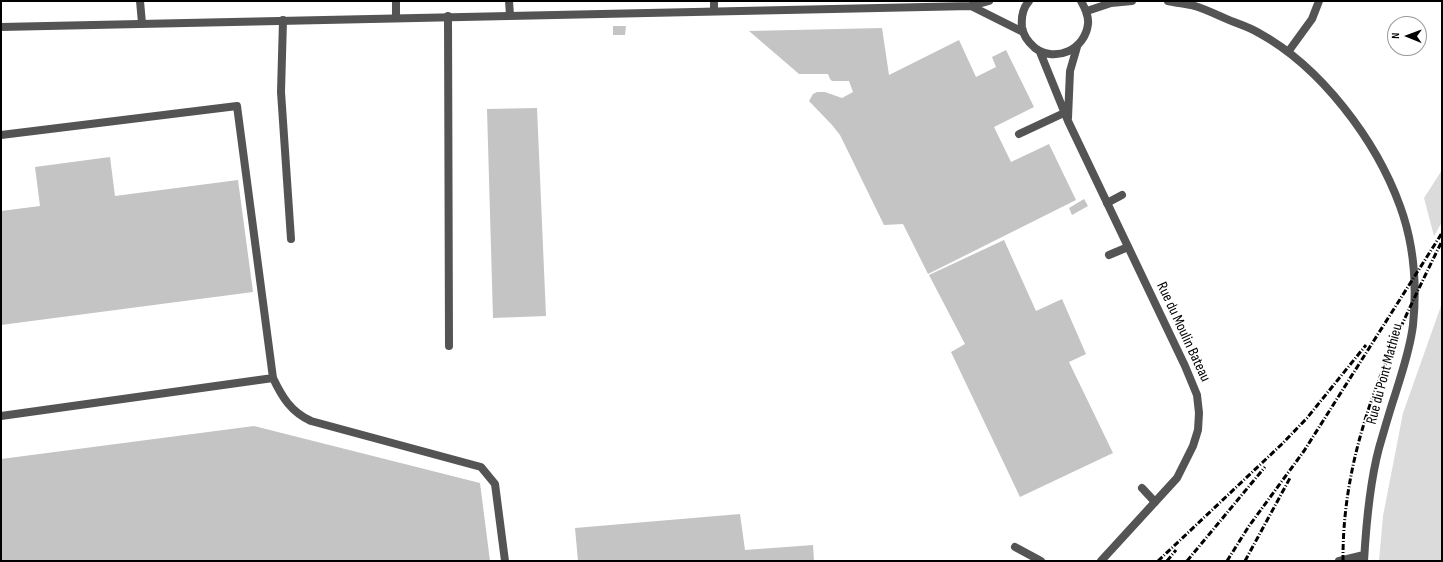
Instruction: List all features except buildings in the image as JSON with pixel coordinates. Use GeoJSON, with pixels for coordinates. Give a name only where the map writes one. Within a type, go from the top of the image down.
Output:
{"type":"FeatureCollection","features":[{"type":"Feature","properties":{"kind":"street"},"geometry":{"type":"LineString","coordinates":[[140,1],[142,23]]}},
{"type":"Feature","properties":{"kind":"street"},"geometry":{"type":"LineString","coordinates":[[396,1],[396,18]]}},
{"type":"Feature","properties":{"kind":"street"},"geometry":{"type":"LineString","coordinates":[[509,1],[510,15]]}},
{"type":"Feature","properties":{"kind":"street"},"geometry":{"type":"LineString","coordinates":[[714,1],[714,11]]}},
{"type":"Feature","properties":{"kind":"street"},"geometry":{"type":"LineString","coordinates":[[1,27],[714,11],[968,4],[989,1]]}},
{"type":"Feature","properties":{"kind":"street"},"geometry":{"type":"LineString","coordinates":[[1028,1],[1024,6],[1021,19],[1023,32],[1029,43],[1040,52],[1052,55],[1065,53],[1077,47]]}},
{"type":"Feature","properties":{"kind":"street"},"geometry":{"type":"LineString","coordinates":[[1081,1],[1087,11],[1111,3],[1132,1]]}},
{"type":"Feature","properties":{"kind":"street","name":"Rue du Pont Mathieu"},"geometry":{"type":"LineString","coordinates":[[1168,1],[1196,6],[1259,32],[1306,66],[1332,93],[1355,122],[1374,151],[1391,182],[1401,208],[1412,256],[1414,277],[1414,312],[1411,341],[1379,450],[1365,537],[1364,558]]}},
{"type":"Feature","properties":{"kind":"street"},"geometry":{"type":"LineString","coordinates":[[1288,52],[1312,19],[1319,1]]}},
{"type":"Feature","properties":{"kind":"street"},"geometry":{"type":"LineString","coordinates":[[968,4],[1023,32]]}},
{"type":"Feature","properties":{"kind":"street","name":"Rue du Moulin Bateau"},"geometry":{"type":"LineString","coordinates":[[1066,117],[1070,71],[1077,47],[1085,37],[1088,24],[1087,11]]}},
{"type":"Feature","properties":{"kind":"street"},"geometry":{"type":"LineString","coordinates":[[448,16],[449,346]]}},
{"type":"Feature","properties":{"kind":"street"},"geometry":{"type":"LineString","coordinates":[[283,20],[281,92],[291,239]]}},
{"type":"Feature","properties":{"kind":"street","name":"Rue du Moulin Bateau"},"geometry":{"type":"LineString","coordinates":[[1040,52],[1066,117],[1185,366],[1196,394],[1199,413],[1198,430],[1194,446],[1177,478],[1101,561]]}},
{"type":"Feature","properties":{"kind":"street"},"geometry":{"type":"LineString","coordinates":[[1,135],[237,106],[273,378],[280,393],[295,412],[307,419],[481,467],[495,484],[505,561]]}},
{"type":"Feature","properties":{"kind":"street"},"geometry":{"type":"LineString","coordinates":[[1019,134],[1066,117]]}},
{"type":"Feature","properties":{"kind":"street"},"geometry":{"type":"LineString","coordinates":[[1107,203],[1122,195]]}},
{"type":"Feature","properties":{"kind":"street"},"geometry":{"type":"LineString","coordinates":[[1109,255],[1128,246]]}},
{"type":"Feature","properties":{"kind":"street"},"geometry":{"type":"LineString","coordinates":[[1,416],[273,378]]}},
{"type":"Feature","properties":{"kind":"street"},"geometry":{"type":"LineString","coordinates":[[1142,488],[1155,502]]}},
{"type":"Feature","properties":{"kind":"street"},"geometry":{"type":"LineString","coordinates":[[1015,547],[1041,561]]}},
{"type":"Feature","properties":{"kind":"street"},"geometry":{"type":"LineString","coordinates":[[1339,561],[1364,558]]}},
{"type":"Feature","properties":{"kind":"shaded area"},"geometry":{"type":"Polygon","coordinates":[[[1442,170],[1442,222],[1434,236],[1424,198],[1442,170]]]}},
{"type":"Feature","properties":{"kind":"shaded area"},"geometry":{"type":"Polygon","coordinates":[[[1442,303],[1442,561],[1379,561],[1383,516],[1403,413],[1442,303]]]}},
{"type":"Feature","properties":{"kind":"railway"},"geometry":{"type":"LineString","coordinates":[[1227,561],[1249,526],[1304,451],[1442,233]]}},
{"type":"Feature","properties":{"kind":"railway"},"geometry":{"type":"LineString","coordinates":[[1343,561],[1345,518],[1351,476],[1360,436],[1373,396],[1404,319],[1441,243]]}},
{"type":"Feature","properties":{"kind":"railway"},"geometry":{"type":"LineString","coordinates":[[1158,561],[1282,444],[1307,418],[1366,345]]}},
{"type":"Feature","properties":{"kind":"railway"},"geometry":{"type":"LineString","coordinates":[[1187,561],[1265,467]]}},
{"type":"Feature","properties":{"kind":"railway"},"geometry":{"type":"LineString","coordinates":[[1245,561],[1290,478]]}},
{"type":"Feature","properties":{"kind":"railway"},"geometry":{"type":"LineString","coordinates":[[1167,561],[1176,550]]}}]}
